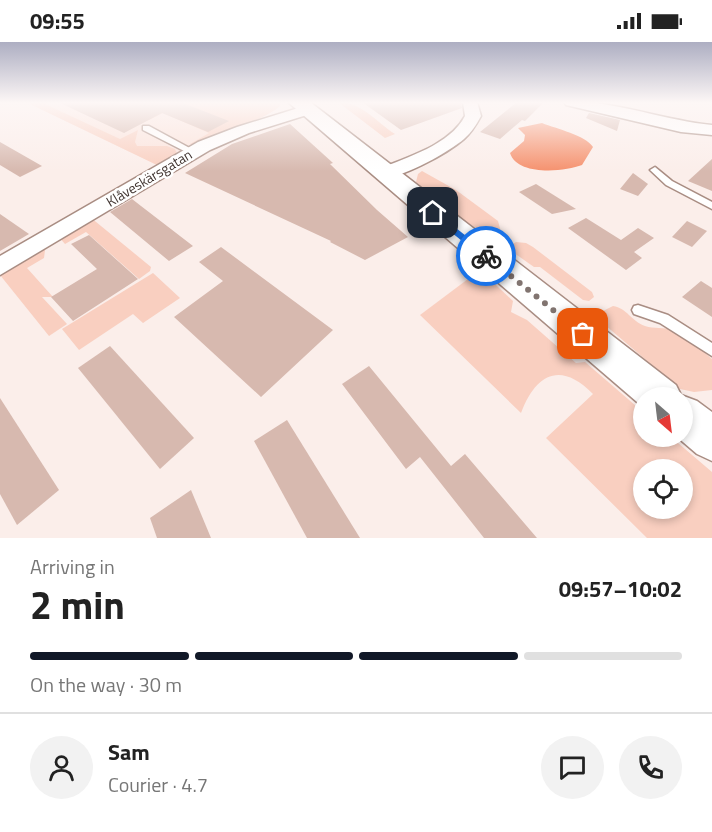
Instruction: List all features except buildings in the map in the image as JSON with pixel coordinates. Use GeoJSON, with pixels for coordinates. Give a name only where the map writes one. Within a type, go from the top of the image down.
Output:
{"type":"FeatureCollection","features":[{"type":"Feature","properties":{"kind":"street","name":"Klåveskärsgatan"},"geometry":{"type":"LineString","coordinates":[[0,267],[193,152],[255,125]]}},
{"type":"Feature","properties":{"kind":"street"},"geometry":{"type":"LineString","coordinates":[[326,125],[648,387]]}},
{"type":"Feature","properties":{"kind":"street"},"geometry":{"type":"LineString","coordinates":[[385,173],[423,157],[463,131],[467,125]]}},
{"type":"Feature","properties":{"kind":"street"},"geometry":{"type":"LineString","coordinates":[[673,125],[681,127],[698,125]]}},
{"type":"Feature","properties":{"kind":"lane"},"geometry":{"type":"LineString","coordinates":[[146,128],[193,152]]}},
{"type":"Feature","properties":{"kind":"lane"},"geometry":{"type":"LineString","coordinates":[[655,170],[669,183],[712,206]]}},
{"type":"Feature","properties":{"kind":"lane"},"geometry":{"type":"LineString","coordinates":[[638,310],[664,319],[712,350]]}},
{"type":"Feature","properties":{"kind":"shaded area"},"geometry":{"type":"Polygon","coordinates":[[[74,125],[223,125],[157,165],[74,125]]]}},
{"type":"Feature","properties":{"kind":"shaded area"},"geometry":{"type":"Polygon","coordinates":[[[74,125],[90,125],[120,139],[138,130],[135,142],[137,146],[167,146],[175,149],[177,154],[157,165],[74,125]]]}},
{"type":"Feature","properties":{"kind":"shaded area"},"geometry":{"type":"Polygon","coordinates":[[[191,125],[223,125],[209,133],[191,125]]]}},
{"type":"Feature","properties":{"kind":"shaded area"},"geometry":{"type":"Polygon","coordinates":[[[223,125],[245,125],[194,145],[190,144],[223,125]]]}},
{"type":"Feature","properties":{"kind":"shaded area"},"geometry":{"type":"Polygon","coordinates":[[[368,125],[383,125],[395,134],[385,138],[368,125]]]}},
{"type":"Feature","properties":{"kind":"shaded area"},"geometry":{"type":"Polygon","coordinates":[[[548,125],[584,139],[593,147],[582,165],[553,170],[531,169],[514,160],[510,153],[524,141],[525,135],[518,128],[548,125]]]}},
{"type":"Feature","properties":{"kind":"shaded area"},"geometry":{"type":"Polygon","coordinates":[[[422,171],[456,190],[498,221],[501,232],[491,238],[458,216],[416,182],[418,174],[422,171]]]}},
{"type":"Feature","properties":{"kind":"shaded area"},"geometry":{"type":"Polygon","coordinates":[[[90,217],[151,267],[150,271],[139,279],[86,232],[65,244],[58,236],[90,217]]]}},
{"type":"Feature","properties":{"kind":"shaded area"},"geometry":{"type":"Polygon","coordinates":[[[516,242],[526,243],[533,247],[592,292],[594,297],[589,301],[583,300],[540,267],[534,267],[507,248],[516,242]]]}},
{"type":"Feature","properties":{"kind":"shaded area"},"geometry":{"type":"Polygon","coordinates":[[[41,248],[45,250],[44,258],[27,268],[53,297],[42,297],[67,324],[49,336],[0,275],[0,272],[41,248]]]}},
{"type":"Feature","properties":{"kind":"shaded area"},"geometry":{"type":"Polygon","coordinates":[[[480,270],[513,301],[511,312],[527,320],[576,363],[585,362],[633,403],[633,447],[683,447],[712,472],[712,538],[647,538],[546,438],[593,394],[581,384],[570,377],[551,376],[534,389],[521,413],[420,315],[480,270]]]}},
{"type":"Feature","properties":{"kind":"shaded area"},"geometry":{"type":"Polygon","coordinates":[[[153,273],[180,298],[143,323],[133,314],[79,350],[62,329],[153,273]]]}},
{"type":"Feature","properties":{"kind":"shaded area"},"geometry":{"type":"Polygon","coordinates":[[[613,306],[618,307],[645,326],[673,330],[683,336],[712,359],[712,390],[694,392],[693,387],[678,387],[598,319],[597,314],[613,306]]]}},
{"type":"Feature","properties":{"kind":"way so far"},"geometry":{"type":"LineString","coordinates":[[486,256],[583,334]]}},
{"type":"Feature","properties":{"kind":"route"},"geometry":{"type":"LineString","coordinates":[[433,213],[486,256]]}}]}
